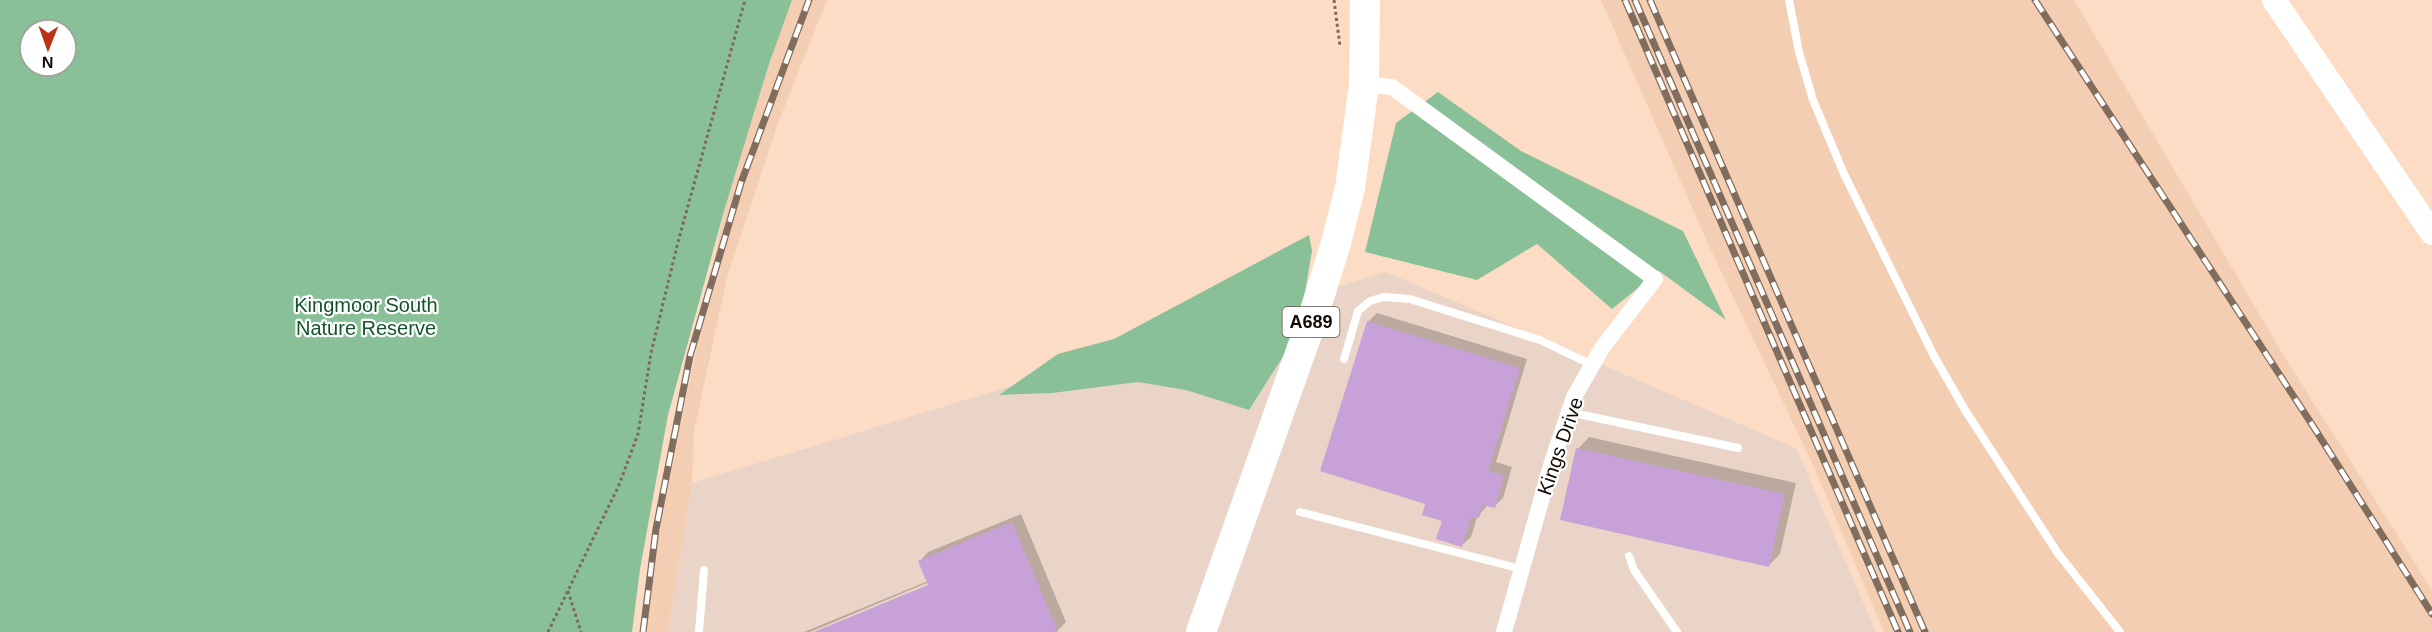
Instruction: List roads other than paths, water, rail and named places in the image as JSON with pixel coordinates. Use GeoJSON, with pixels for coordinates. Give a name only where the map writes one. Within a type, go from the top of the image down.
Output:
{"type":"FeatureCollection","features":[{"type":"Feature","properties":{"kind":"highway","name":"A689"},"geometry":{"type":"LineString","coordinates":[[1201,632],[1313,317],[1350,188],[1364,84],[1365,0]]}},
{"type":"Feature","properties":{"kind":"street"},"geometry":{"type":"LineString","coordinates":[[2274,0],[2432,233]]}},
{"type":"Feature","properties":{"kind":"street","name":"Kings Drive"},"geometry":{"type":"LineString","coordinates":[[1364,84],[1392,87],[1655,279],[1602,348],[1574,397],[1504,632]]}},
{"type":"Feature","properties":{"kind":"lane"},"geometry":{"type":"LineString","coordinates":[[1789,0],[1799,52],[1813,100],[1844,174],[1934,356],[1971,419],[2057,552],[2120,632]]}},
{"type":"Feature","properties":{"kind":"lane"},"geometry":{"type":"LineString","coordinates":[[1344,359],[1358,311],[1370,301],[1384,297],[1410,299],[1540,340],[1592,365]]}},
{"type":"Feature","properties":{"kind":"lane"},"geometry":{"type":"LineString","coordinates":[[1569,412],[1738,448]]}},
{"type":"Feature","properties":{"kind":"lane"},"geometry":{"type":"LineString","coordinates":[[1300,512],[1521,569]]}},
{"type":"Feature","properties":{"kind":"lane"},"geometry":{"type":"LineString","coordinates":[[1629,555],[1634,570],[1677,632]]}},
{"type":"Feature","properties":{"kind":"lane"},"geometry":{"type":"LineString","coordinates":[[699,632],[704,570]]}},
{"type":"Feature","properties":{"kind":"railway"},"geometry":{"type":"LineString","coordinates":[[643,632],[656,529],[690,356],[741,183],[809,0]]}},
{"type":"Feature","properties":{"kind":"railway"},"geometry":{"type":"LineString","coordinates":[[1625,0],[1898,632]]}},
{"type":"Feature","properties":{"kind":"railway"},"geometry":{"type":"LineString","coordinates":[[1635,0],[1910,632]]}},
{"type":"Feature","properties":{"kind":"railway"},"geometry":{"type":"LineString","coordinates":[[1650,0],[1925,632]]}},
{"type":"Feature","properties":{"kind":"railway"},"geometry":{"type":"LineString","coordinates":[[2035,0],[2313,426],[2432,614]]}},
{"type":"Feature","properties":{"kind":"park label","name":"Kingmoor South Nature Reserve"},"geometry":{"type":"Point","coordinates":[366,316]}}]}
